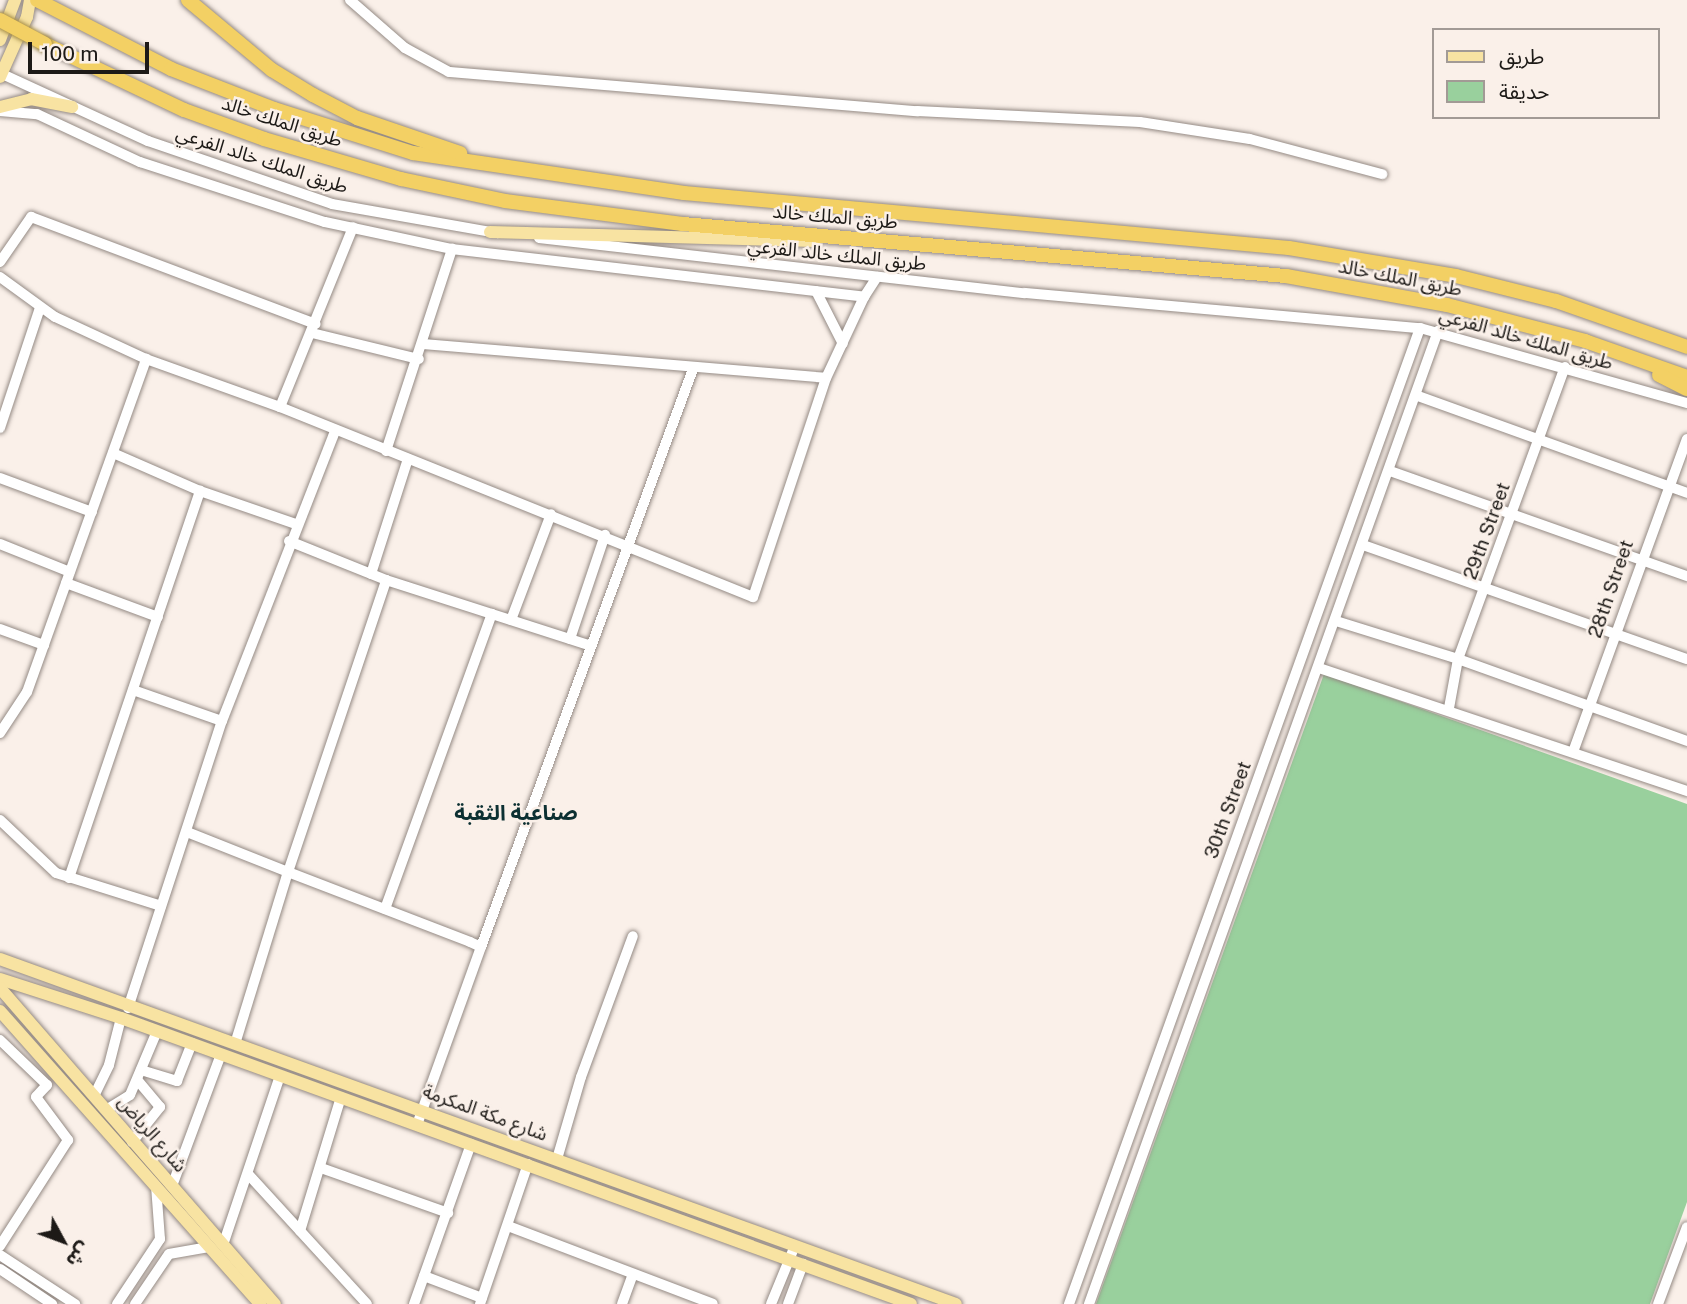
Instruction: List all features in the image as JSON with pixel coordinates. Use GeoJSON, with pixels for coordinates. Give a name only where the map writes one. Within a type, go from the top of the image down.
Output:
{"type":"FeatureCollection","features":[{"type":"Feature","properties":{"kind":"highway","name":"طريق الملك خالد"},"geometry":{"type":"LineString","coordinates":[[37,0],[171,69],[274,109],[413,153],[684,193],[921,217],[1112,229],[1289,248],[1456,276],[1556,301],[1687,347]]}},
{"type":"Feature","properties":{"kind":"highway"},"geometry":{"type":"LineString","coordinates":[[188,0],[236,38]]}},
{"type":"Feature","properties":{"kind":"highway"},"geometry":{"type":"LineString","coordinates":[[197,0],[272,70],[357,118],[508,168]]}},
{"type":"Feature","properties":{"kind":"highway","name":"طريق الملك خالد"},"geometry":{"type":"LineString","coordinates":[[0,20],[184,110],[264,139],[401,179],[505,201],[683,224],[1286,276],[1447,305],[1585,341],[1687,377]]}},
{"type":"Feature","properties":{"kind":"highway"},"geometry":{"type":"LineString","coordinates":[[1585,341],[1687,388]]}},
{"type":"Feature","properties":{"kind":"main road"},"geometry":{"type":"LineString","coordinates":[[0,40],[15,0]]}},
{"type":"Feature","properties":{"kind":"main road"},"geometry":{"type":"LineString","coordinates":[[1,75],[30,0]]}},
{"type":"Feature","properties":{"kind":"main road"},"geometry":{"type":"LineString","coordinates":[[0,109],[31,99],[72,107]]}},
{"type":"Feature","properties":{"kind":"main road"},"geometry":{"type":"LineString","coordinates":[[490,232],[909,243]]}},
{"type":"Feature","properties":{"kind":"main road","name":"شارع مكة المكرمة"},"geometry":{"type":"LineString","coordinates":[[0,959],[125,1013],[157,1031],[417,1125],[791,1254],[956,1304]]}},
{"type":"Feature","properties":{"kind":"main road","name":"شارع مكة المكرمة"},"geometry":{"type":"LineString","coordinates":[[0,979],[235,1044],[557,1159],[791,1254],[803,1264],[911,1304]]}},
{"type":"Feature","properties":{"kind":"main road"},"geometry":{"type":"LineString","coordinates":[[14,1004],[22,986]]}},
{"type":"Feature","properties":{"kind":"main road","name":"شارع الرياض"},"geometry":{"type":"LineString","coordinates":[[0,988],[51,1057],[156,1186],[260,1304]]}},
{"type":"Feature","properties":{"kind":"main road","name":"شارع الرياض"},"geometry":{"type":"LineString","coordinates":[[0,1012],[94,1096],[275,1304]]}},
{"type":"Feature","properties":{"kind":"main road"},"geometry":{"type":"LineString","coordinates":[[276,1074],[275,1067],[291,1065]]}},
{"type":"Feature","properties":{"kind":"street"},"geometry":{"type":"LineString","coordinates":[[350,0],[405,48],[449,72],[916,111],[1140,122],[1250,139],[1382,174]]}},
{"type":"Feature","properties":{"kind":"street","name":"طريق الملك خالد الفرعي"},"geometry":{"type":"LineString","coordinates":[[1,75],[148,141],[332,204],[490,232],[877,277],[1420,328],[1687,403]]}},
{"type":"Feature","properties":{"kind":"street"},"geometry":{"type":"LineString","coordinates":[[0,109],[37,114],[140,162],[353,227],[452,249],[864,297]]}},
{"type":"Feature","properties":{"kind":"street"},"geometry":{"type":"LineString","coordinates":[[0,262],[31,217],[314,328],[419,359]]}},
{"type":"Feature","properties":{"kind":"street"},"geometry":{"type":"LineString","coordinates":[[280,407],[353,227]]}},
{"type":"Feature","properties":{"kind":"street"},"geometry":{"type":"LineString","coordinates":[[386,451],[419,359],[452,249]]}},
{"type":"Feature","properties":{"kind":"street"},"geometry":{"type":"LineString","coordinates":[[0,277],[40,308],[146,359],[280,407],[335,431],[605,535],[753,597],[826,379],[864,297],[877,277]]}},
{"type":"Feature","properties":{"kind":"street"},"geometry":{"type":"LineString","coordinates":[[816,291],[843,344]]}},
{"type":"Feature","properties":{"kind":"street"},"geometry":{"type":"LineString","coordinates":[[0,428],[4,403],[40,308]]}},
{"type":"Feature","properties":{"kind":"street","name":"30th Street"},"geometry":{"type":"LineString","coordinates":[[1069,1304],[1420,328]]}},
{"type":"Feature","properties":{"kind":"street","name":"30th Street"},"geometry":{"type":"LineString","coordinates":[[1089,1304],[1418,396],[1438,331]]}},
{"type":"Feature","properties":{"kind":"street"},"geometry":{"type":"LineString","coordinates":[[423,344],[826,379]]}},
{"type":"Feature","properties":{"kind":"street"},"geometry":{"type":"LineString","coordinates":[[0,733],[27,692],[146,359]]}},
{"type":"Feature","properties":{"kind":"street","name":"29th Street"},"geometry":{"type":"LineString","coordinates":[[1449,708],[1458,659],[1565,367]]}},
{"type":"Feature","properties":{"kind":"street"},"geometry":{"type":"LineString","coordinates":[[417,1125],[693,369]]}},
{"type":"Feature","properties":{"kind":"street"},"geometry":{"type":"LineString","coordinates":[[1418,396],[1687,493]]}},
{"type":"Feature","properties":{"kind":"street"},"geometry":{"type":"LineString","coordinates":[[94,1096],[109,1065],[222,721],[289,541],[335,431]]}},
{"type":"Feature","properties":{"kind":"street","name":"28th Street"},"geometry":{"type":"LineString","coordinates":[[1573,752],[1640,559],[1687,439]]}},
{"type":"Feature","properties":{"kind":"street"},"geometry":{"type":"LineString","coordinates":[[113,453],[200,491],[296,524]]}},
{"type":"Feature","properties":{"kind":"street"},"geometry":{"type":"LineString","coordinates":[[371,574],[408,459]]}},
{"type":"Feature","properties":{"kind":"street"},"geometry":{"type":"LineString","coordinates":[[1390,471],[1513,512],[1687,576]]}},
{"type":"Feature","properties":{"kind":"street"},"geometry":{"type":"LineString","coordinates":[[0,478],[92,512]]}},
{"type":"Feature","properties":{"kind":"street"},"geometry":{"type":"LineString","coordinates":[[69,878],[200,491]]}},
{"type":"Feature","properties":{"kind":"street"},"geometry":{"type":"LineString","coordinates":[[511,620],[551,514]]}},
{"type":"Feature","properties":{"kind":"street"},"geometry":{"type":"LineString","coordinates":[[570,639],[605,535]]}},
{"type":"Feature","properties":{"kind":"street"},"geometry":{"type":"LineString","coordinates":[[289,541],[386,580],[591,646]]}},
{"type":"Feature","properties":{"kind":"street"},"geometry":{"type":"LineString","coordinates":[[0,544],[70,572]]}},
{"type":"Feature","properties":{"kind":"street"},"geometry":{"type":"LineString","coordinates":[[1363,545],[1687,659]]}},
{"type":"Feature","properties":{"kind":"street"},"geometry":{"type":"LineString","coordinates":[[235,1044],[288,872],[386,580]]}},
{"type":"Feature","properties":{"kind":"street"},"geometry":{"type":"LineString","coordinates":[[66,583],[158,617]]}},
{"type":"Feature","properties":{"kind":"street"},"geometry":{"type":"LineString","coordinates":[[385,909],[492,614]]}},
{"type":"Feature","properties":{"kind":"street"},"geometry":{"type":"LineString","coordinates":[[1336,621],[1458,659],[1687,741]]}},
{"type":"Feature","properties":{"kind":"street"},"geometry":{"type":"LineString","coordinates":[[0,629],[44,645]]}},
{"type":"Feature","properties":{"kind":"street"},"geometry":{"type":"LineString","coordinates":[[1319,667],[1449,708],[1687,791]]}},
{"type":"Feature","properties":{"kind":"street"},"geometry":{"type":"LineString","coordinates":[[133,690],[222,721]]}},
{"type":"Feature","properties":{"kind":"street"},"geometry":{"type":"LineString","coordinates":[[0,820],[55,873],[161,906]]}},
{"type":"Feature","properties":{"kind":"street"},"geometry":{"type":"LineString","coordinates":[[187,832],[481,947]]}},
{"type":"Feature","properties":{"kind":"street"},"geometry":{"type":"LineString","coordinates":[[557,1159],[581,1077],[633,936]]}},
{"type":"Feature","properties":{"kind":"street"},"geometry":{"type":"LineString","coordinates":[[106,1110],[130,1095],[157,1031]]}},
{"type":"Feature","properties":{"kind":"street"},"geometry":{"type":"LineString","coordinates":[[0,1040],[47,1086],[36,1097],[68,1140],[0,1246]]}},
{"type":"Feature","properties":{"kind":"street"},"geometry":{"type":"LineString","coordinates":[[141,1070],[177,1081],[192,1043]]}},
{"type":"Feature","properties":{"kind":"street"},"geometry":{"type":"LineString","coordinates":[[172,1186],[221,1054]]}},
{"type":"Feature","properties":{"kind":"street"},"geometry":{"type":"LineString","coordinates":[[223,1245],[248,1174],[276,1074]]}},
{"type":"Feature","properties":{"kind":"street"},"geometry":{"type":"LineString","coordinates":[[132,1142],[160,1107],[138,1081]]}},
{"type":"Feature","properties":{"kind":"street"},"geometry":{"type":"LineString","coordinates":[[300,1230],[341,1097]]}},
{"type":"Feature","properties":{"kind":"street"},"geometry":{"type":"LineString","coordinates":[[414,1304],[471,1144]]}},
{"type":"Feature","properties":{"kind":"street"},"geometry":{"type":"LineString","coordinates":[[424,1276],[481,1301],[528,1164]]}},
{"type":"Feature","properties":{"kind":"street"},"geometry":{"type":"LineString","coordinates":[[321,1168],[448,1213]]}},
{"type":"Feature","properties":{"kind":"street"},"geometry":{"type":"LineString","coordinates":[[248,1174],[368,1304]]}},
{"type":"Feature","properties":{"kind":"street"},"geometry":{"type":"LineString","coordinates":[[117,1304],[160,1240],[156,1186]]}},
{"type":"Feature","properties":{"kind":"street"},"geometry":{"type":"LineString","coordinates":[[508,1226],[633,1274],[694,1301],[713,1304]]}},
{"type":"Feature","properties":{"kind":"street"},"geometry":{"type":"LineString","coordinates":[[1658,1304],[1684,1243],[1687,1227]]}},
{"type":"Feature","properties":{"kind":"street"},"geometry":{"type":"LineString","coordinates":[[156,1245],[169,1254],[207,1247]]}},
{"type":"Feature","properties":{"kind":"street"},"geometry":{"type":"LineString","coordinates":[[135,1304],[169,1254]]}},
{"type":"Feature","properties":{"kind":"street"},"geometry":{"type":"LineString","coordinates":[[771,1304],[791,1254]]}},
{"type":"Feature","properties":{"kind":"street"},"geometry":{"type":"LineString","coordinates":[[0,1255],[75,1304]]}},
{"type":"Feature","properties":{"kind":"street"},"geometry":{"type":"LineString","coordinates":[[788,1304],[803,1264]]}},
{"type":"Feature","properties":{"kind":"street"},"geometry":{"type":"LineString","coordinates":[[0,1269],[52,1304]]}},
{"type":"Feature","properties":{"kind":"street"},"geometry":{"type":"LineString","coordinates":[[622,1304],[633,1274]]}},
{"type":"Feature","properties":{"kind":"green space"},"geometry":{"type":"Polygon","coordinates":[[[1324,674],[1687,804],[1687,1202],[1650,1304],[1096,1304],[1324,674]]]}},
{"type":"Feature","properties":{"kind":"district","name":"صناعية الثقبة"},"geometry":{"type":"Point","coordinates":[516,813]}}]}
